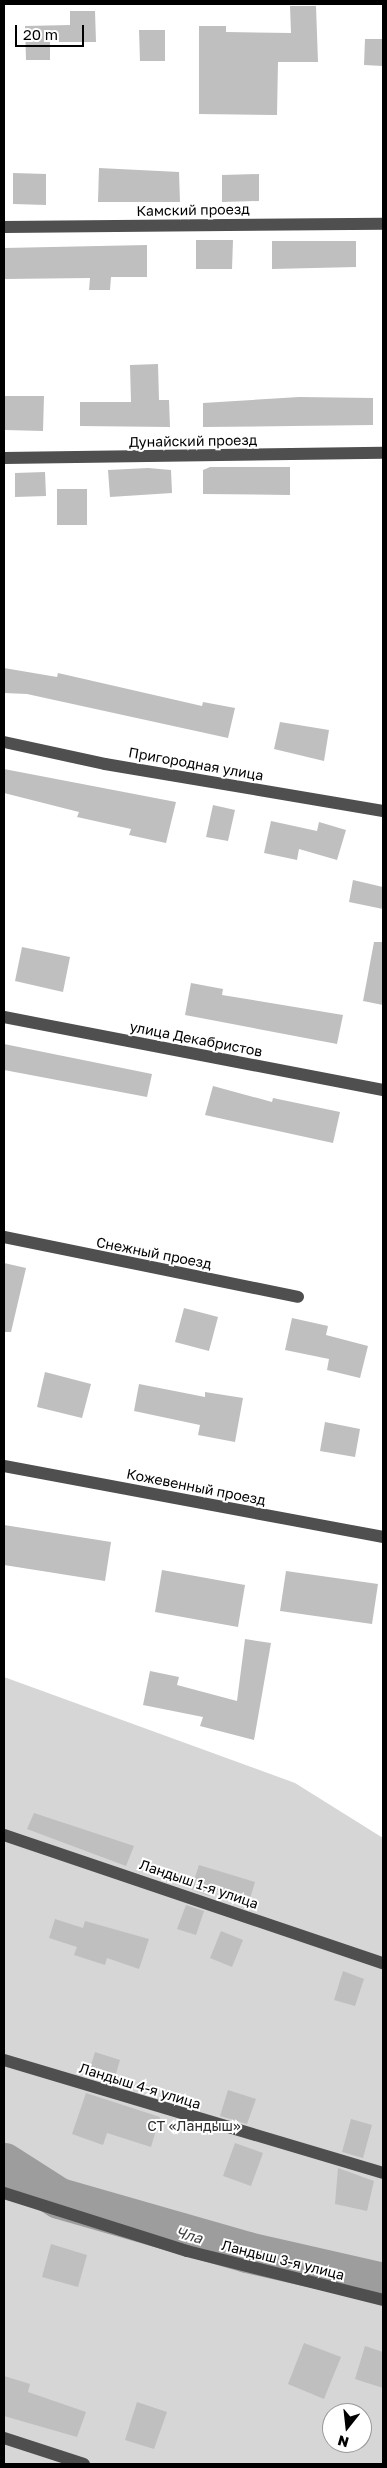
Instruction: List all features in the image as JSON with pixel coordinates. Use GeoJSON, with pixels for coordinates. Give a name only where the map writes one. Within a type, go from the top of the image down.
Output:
{"type":"FeatureCollection","features":[{"type":"Feature","properties":{"kind":"street","name":"Камский проезд"},"geometry":{"type":"LineString","coordinates":[[4,227],[383,224]]}},
{"type":"Feature","properties":{"kind":"street","name":"Дунайский проезд"},"geometry":{"type":"LineString","coordinates":[[4,458],[383,453]]}},
{"type":"Feature","properties":{"kind":"street","name":"Пригородная улица"},"geometry":{"type":"LineString","coordinates":[[4,742],[105,764],[383,811]]}},
{"type":"Feature","properties":{"kind":"street","name":"улица Декабристов"},"geometry":{"type":"LineString","coordinates":[[4,1017],[383,1090]]}},
{"type":"Feature","properties":{"kind":"street","name":"Снежный проезд"},"geometry":{"type":"LineString","coordinates":[[4,1237],[298,1297]]}},
{"type":"Feature","properties":{"kind":"street","name":"Кожевенный проезд"},"geometry":{"type":"LineString","coordinates":[[4,1466],[383,1537]]}},
{"type":"Feature","properties":{"kind":"street","name":"Ландыш 1-я улица"},"geometry":{"type":"LineString","coordinates":[[4,1835],[383,1963]]}},
{"type":"Feature","properties":{"kind":"street","name":"Ландыш 4-я улица"},"geometry":{"type":"LineString","coordinates":[[4,2060],[383,2173]]}},
{"type":"Feature","properties":{"kind":"street","name":"Ландыш 3-я улица"},"geometry":{"type":"LineString","coordinates":[[4,2193],[187,2251],[383,2300]]}},
{"type":"Feature","properties":{"kind":"street"},"geometry":{"type":"LineString","coordinates":[[4,2438],[84,2464]]}},
{"type":"Feature","properties":{"kind":"green space","name":"СТ «Ландыш»"},"geometry":{"type":"Polygon","coordinates":[[[4,1677],[295,1783],[383,1838],[383,2464],[4,2464],[4,1677]]]}},
{"type":"Feature","properties":{"kind":"building"},"geometry":{"type":"Polygon","coordinates":[[[290,6],[316,6],[318,62],[278,62],[277,115],[199,114],[199,26],[226,26],[226,32],[291,33],[290,6]]]}},
{"type":"Feature","properties":{"kind":"building"},"geometry":{"type":"Polygon","coordinates":[[[70,11],[95,11],[96,42],[50,42],[50,60],[26,60],[25,26],[70,25],[70,11]]]}},
{"type":"Feature","properties":{"kind":"building"},"geometry":{"type":"Polygon","coordinates":[[[139,30],[165,30],[165,61],[140,61],[139,30]]]}},
{"type":"Feature","properties":{"kind":"building"},"geometry":{"type":"Polygon","coordinates":[[[365,39],[383,39],[383,66],[364,65],[365,39]]]}},
{"type":"Feature","properties":{"kind":"building"},"geometry":{"type":"Polygon","coordinates":[[[99,168],[179,172],[180,202],[98,202],[99,168]]]}},
{"type":"Feature","properties":{"kind":"building"},"geometry":{"type":"Polygon","coordinates":[[[13,173],[46,174],[46,205],[13,204],[13,173]]]}},
{"type":"Feature","properties":{"kind":"building"},"geometry":{"type":"Polygon","coordinates":[[[259,174],[259,201],[222,202],[222,175],[259,174]]]}},
{"type":"Feature","properties":{"kind":"building"},"geometry":{"type":"Polygon","coordinates":[[[196,240],[233,240],[232,269],[196,269],[196,240]]]}},
{"type":"Feature","properties":{"kind":"building"},"geometry":{"type":"Polygon","coordinates":[[[272,241],[356,241],[356,267],[272,269],[272,241]]]}},
{"type":"Feature","properties":{"kind":"building"},"geometry":{"type":"Polygon","coordinates":[[[147,245],[147,277],[111,277],[110,290],[89,290],[90,278],[4,279],[4,248],[147,245]]]}},
{"type":"Feature","properties":{"kind":"building"},"geometry":{"type":"Polygon","coordinates":[[[158,364],[159,400],[169,400],[170,427],[80,426],[80,402],[131,402],[130,365],[158,364]]]}},
{"type":"Feature","properties":{"kind":"building"},"geometry":{"type":"Polygon","coordinates":[[[5,396],[44,396],[43,431],[5,430],[5,396]]]}},
{"type":"Feature","properties":{"kind":"building"},"geometry":{"type":"Polygon","coordinates":[[[299,397],[373,398],[373,425],[203,427],[203,403],[299,397]]]}},
{"type":"Feature","properties":{"kind":"building"},"geometry":{"type":"Polygon","coordinates":[[[210,467],[290,467],[290,495],[203,494],[203,470],[210,467]]]}},
{"type":"Feature","properties":{"kind":"building"},"geometry":{"type":"Polygon","coordinates":[[[148,468],[171,470],[172,493],[110,497],[108,470],[148,468]]]}},
{"type":"Feature","properties":{"kind":"building"},"geometry":{"type":"Polygon","coordinates":[[[45,472],[46,496],[15,497],[15,473],[45,472]]]}},
{"type":"Feature","properties":{"kind":"building"},"geometry":{"type":"Polygon","coordinates":[[[57,489],[87,489],[87,525],[57,525],[57,489]]]}},
{"type":"Feature","properties":{"kind":"building"},"geometry":{"type":"Polygon","coordinates":[[[4,668],[57,677],[58,673],[202,706],[203,702],[235,708],[228,738],[27,694],[4,693],[4,668]]]}},
{"type":"Feature","properties":{"kind":"building"},"geometry":{"type":"Polygon","coordinates":[[[280,722],[329,730],[324,761],[274,749],[280,722]]]}},
{"type":"Feature","properties":{"kind":"building"},"geometry":{"type":"Polygon","coordinates":[[[4,769],[176,802],[166,843],[129,835],[131,829],[77,817],[79,812],[4,793],[4,769]]]}},
{"type":"Feature","properties":{"kind":"building"},"geometry":{"type":"Polygon","coordinates":[[[213,805],[235,810],[228,841],[206,837],[213,805]]]}},
{"type":"Feature","properties":{"kind":"building"},"geometry":{"type":"Polygon","coordinates":[[[271,821],[317,831],[319,822],[346,830],[337,860],[299,849],[297,860],[264,853],[271,821]]]}},
{"type":"Feature","properties":{"kind":"building"},"geometry":{"type":"Polygon","coordinates":[[[353,880],[383,887],[383,909],[349,902],[353,880]]]}},
{"type":"Feature","properties":{"kind":"building"},"geometry":{"type":"Polygon","coordinates":[[[374,942],[383,942],[383,1005],[363,1001],[374,942]]]}},
{"type":"Feature","properties":{"kind":"building"},"geometry":{"type":"Polygon","coordinates":[[[22,947],[70,957],[63,992],[15,981],[22,947]]]}},
{"type":"Feature","properties":{"kind":"building"},"geometry":{"type":"Polygon","coordinates":[[[191,983],[223,989],[222,995],[343,1015],[337,1044],[185,1015],[191,983]]]}},
{"type":"Feature","properties":{"kind":"building"},"geometry":{"type":"Polygon","coordinates":[[[4,1044],[152,1074],[147,1097],[4,1070],[4,1044]]]}},
{"type":"Feature","properties":{"kind":"building"},"geometry":{"type":"Polygon","coordinates":[[[213,1086],[272,1102],[273,1098],[340,1112],[333,1143],[205,1115],[213,1086]]]}},
{"type":"Feature","properties":{"kind":"building"},"geometry":{"type":"Polygon","coordinates":[[[4,1263],[26,1268],[11,1332],[4,1332],[4,1263]]]}},
{"type":"Feature","properties":{"kind":"building"},"geometry":{"type":"Polygon","coordinates":[[[184,1308],[218,1317],[209,1351],[175,1342],[184,1308]]]}},
{"type":"Feature","properties":{"kind":"building"},"geometry":{"type":"Polygon","coordinates":[[[292,1318],[328,1326],[326,1335],[368,1346],[360,1378],[327,1370],[329,1359],[285,1350],[292,1318]]]}},
{"type":"Feature","properties":{"kind":"building"},"geometry":{"type":"Polygon","coordinates":[[[45,1372],[91,1384],[82,1418],[37,1407],[45,1372]]]}},
{"type":"Feature","properties":{"kind":"building"},"geometry":{"type":"Polygon","coordinates":[[[139,1384],[205,1397],[205,1392],[243,1398],[235,1442],[198,1435],[200,1425],[134,1411],[139,1384]]]}},
{"type":"Feature","properties":{"kind":"building"},"geometry":{"type":"Polygon","coordinates":[[[325,1422],[360,1429],[355,1457],[320,1451],[325,1422]]]}},
{"type":"Feature","properties":{"kind":"building"},"geometry":{"type":"Polygon","coordinates":[[[4,1525],[111,1542],[105,1581],[4,1565],[4,1525]]]}},
{"type":"Feature","properties":{"kind":"building"},"geometry":{"type":"Polygon","coordinates":[[[162,1570],[245,1585],[238,1627],[155,1612],[162,1570]]]}},
{"type":"Feature","properties":{"kind":"building"},"geometry":{"type":"Polygon","coordinates":[[[286,1571],[378,1584],[372,1624],[280,1611],[286,1571]]]}},
{"type":"Feature","properties":{"kind":"building"},"geometry":{"type":"Polygon","coordinates":[[[245,1639],[271,1643],[254,1740],[200,1726],[203,1717],[143,1705],[150,1671],[179,1677],[177,1685],[237,1701],[245,1639]]]}},
{"type":"Feature","properties":{"kind":"building"},"geometry":{"type":"Polygon","coordinates":[[[34,1813],[134,1846],[126,1866],[27,1829],[34,1813]]]}},
{"type":"Feature","properties":{"kind":"building"},"geometry":{"type":"Polygon","coordinates":[[[199,1865],[255,1882],[249,1902],[212,1888],[209,1896],[191,1889],[199,1865]]]}},
{"type":"Feature","properties":{"kind":"building"},"geometry":{"type":"Polygon","coordinates":[[[186,1905],[204,1911],[196,1935],[177,1929],[186,1905]]]}},
{"type":"Feature","properties":{"kind":"building"},"geometry":{"type":"Polygon","coordinates":[[[55,1919],[83,1928],[85,1921],[149,1939],[139,1969],[107,1958],[105,1965],[74,1955],[77,1947],[49,1938],[55,1919]]]}},
{"type":"Feature","properties":{"kind":"building"},"geometry":{"type":"Polygon","coordinates":[[[221,1931],[243,1940],[232,1967],[210,1958],[221,1931]]]}},
{"type":"Feature","properties":{"kind":"building"},"geometry":{"type":"Polygon","coordinates":[[[343,1971],[364,1979],[355,2006],[334,2000],[343,1971]]]}},
{"type":"Feature","properties":{"kind":"building"},"geometry":{"type":"Polygon","coordinates":[[[95,2052],[120,2060],[113,2084],[88,2075],[95,2052]]]}},
{"type":"Feature","properties":{"kind":"building"},"geometry":{"type":"Polygon","coordinates":[[[228,2090],[256,2099],[247,2124],[220,2116],[228,2090]]]}},
{"type":"Feature","properties":{"kind":"building"},"geometry":{"type":"Polygon","coordinates":[[[86,2093],[160,2117],[151,2147],[107,2133],[103,2145],[72,2134],[86,2093]]]}},
{"type":"Feature","properties":{"kind":"building"},"geometry":{"type":"Polygon","coordinates":[[[351,2119],[372,2125],[363,2158],[342,2152],[351,2119]]]}},
{"type":"Feature","properties":{"kind":"building"},"geometry":{"type":"Polygon","coordinates":[[[235,2143],[263,2153],[251,2186],[223,2176],[235,2143]]]}},
{"type":"Feature","properties":{"kind":"building"},"geometry":{"type":"Polygon","coordinates":[[[338,2168],[374,2181],[367,2211],[335,2204],[338,2168]]]}},
{"type":"Feature","properties":{"kind":"building"},"geometry":{"type":"Polygon","coordinates":[[[51,2244],[87,2255],[78,2287],[42,2277],[51,2244]]]}},
{"type":"Feature","properties":{"kind":"building"},"geometry":{"type":"Polygon","coordinates":[[[304,2343],[341,2357],[324,2399],[288,2384],[304,2343]]]}},
{"type":"Feature","properties":{"kind":"building"},"geometry":{"type":"Polygon","coordinates":[[[365,2346],[383,2352],[383,2388],[355,2379],[365,2346]]]}},
{"type":"Feature","properties":{"kind":"building"},"geometry":{"type":"Polygon","coordinates":[[[4,2376],[30,2384],[28,2392],[86,2412],[77,2437],[4,2416],[4,2376]]]}},
{"type":"Feature","properties":{"kind":"building"},"geometry":{"type":"Polygon","coordinates":[[[137,2402],[167,2412],[154,2449],[125,2440],[137,2402]]]}},
{"type":"Feature","properties":{"kind":"waterway","name":"Чла"},"geometry":{"type":"LineString","coordinates":[[4,2163],[59,2198],[247,2252],[383,2283]]}}]}
